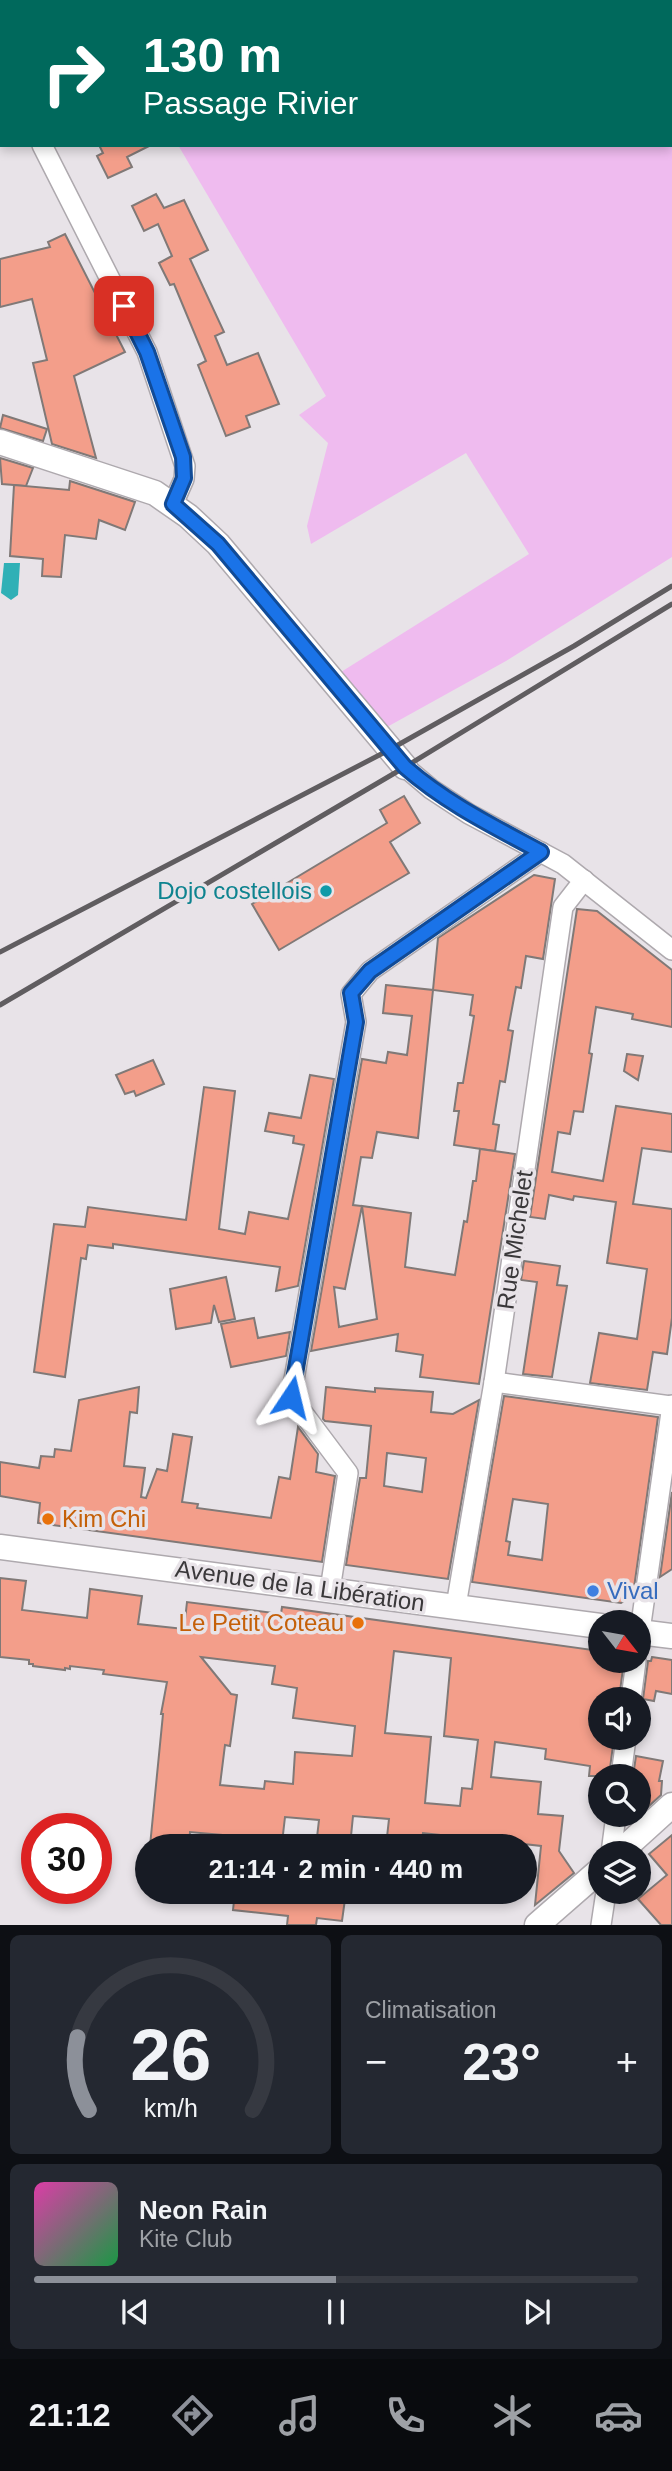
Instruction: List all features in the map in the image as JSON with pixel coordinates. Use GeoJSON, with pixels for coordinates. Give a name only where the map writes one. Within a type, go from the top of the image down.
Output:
{"type":"FeatureCollection","features":[{"type":"Feature","properties":{"kind":"street"},"geometry":{"type":"LineString","coordinates":[[43,147],[147,352],[185,466],[184,478],[173,504]]}},
{"type":"Feature","properties":{"kind":"street"},"geometry":{"type":"LineString","coordinates":[[0,442],[139,487],[173,504],[218,544],[405,767],[469,814],[563,864],[672,950]]}},
{"type":"Feature","properties":{"kind":"street"},"geometry":{"type":"LineString","coordinates":[[330,1590],[348,1473],[291,1397],[356,1022],[351,993],[370,971],[541,852]]}},
{"type":"Feature","properties":{"kind":"street","name":"Rue Michelet"},"geometry":{"type":"LineString","coordinates":[[456,1606],[494,1382],[564,907],[584,880]]}},
{"type":"Feature","properties":{"kind":"street"},"geometry":{"type":"LineString","coordinates":[[494,1382],[672,1406],[642,1610]]}},
{"type":"Feature","properties":{"kind":"street","name":"Avenue de la Libération"},"geometry":{"type":"LineString","coordinates":[[0,1547],[588,1624]]}},
{"type":"Feature","properties":{"kind":"street"},"geometry":{"type":"LineString","coordinates":[[651,1633],[672,1636]]}},
{"type":"Feature","properties":{"kind":"street"},"geometry":{"type":"LineString","coordinates":[[632,1841],[672,1805]]}},
{"type":"Feature","properties":{"kind":"street"},"geometry":{"type":"LineString","coordinates":[[537,1925],[588,1880]]}},
{"type":"Feature","properties":{"kind":"street"},"geometry":{"type":"LineString","coordinates":[[601,1925],[604,1904]]}},
{"type":"Feature","properties":{"kind":"shaded area"},"geometry":{"type":"Polygon","coordinates":[[[179,147],[672,147],[672,557],[506,661],[387,727],[341,672],[529,554],[466,453],[311,544],[307,526],[328,443],[299,415],[326,396],[179,147]]]}},
{"type":"Feature","properties":{"kind":"water"},"geometry":{"type":"Polygon","coordinates":[[[4,563],[20,563],[18,595],[11,600],[1,593],[4,563]]]}},
{"type":"Feature","properties":{"kind":"building"},"geometry":{"type":"Polygon","coordinates":[[[100,147],[147,147],[127,157],[132,167],[108,178],[97,156],[103,153],[100,147]]]}},
{"type":"Feature","properties":{"kind":"building"},"geometry":{"type":"Polygon","coordinates":[[[156,194],[164,208],[184,200],[208,250],[190,259],[224,332],[215,336],[227,365],[258,353],[279,404],[246,416],[250,427],[226,436],[198,365],[206,361],[174,284],[170,285],[159,263],[172,256],[158,224],[144,231],[132,206],[156,194]]]}},
{"type":"Feature","properties":{"kind":"building"},"geometry":{"type":"Polygon","coordinates":[[[65,234],[125,352],[74,376],[96,458],[52,444],[33,363],[47,360],[32,299],[0,307],[0,259],[50,247],[48,242],[65,234]]]}},
{"type":"Feature","properties":{"kind":"building"},"geometry":{"type":"Polygon","coordinates":[[[3,415],[47,429],[43,441],[0,428],[3,415]]]}},
{"type":"Feature","properties":{"kind":"building"},"geometry":{"type":"Polygon","coordinates":[[[0,458],[33,468],[26,486],[2,484],[0,458]]]}},
{"type":"Feature","properties":{"kind":"building"},"geometry":{"type":"Polygon","coordinates":[[[70,481],[135,502],[125,530],[99,520],[96,539],[65,535],[61,577],[42,576],[43,559],[10,556],[14,485],[69,490],[70,481]]]}},
{"type":"Feature","properties":{"kind":"building","name":"Dojo costellois"},"geometry":{"type":"Polygon","coordinates":[[[404,796],[420,823],[390,842],[409,873],[279,950],[252,904],[387,823],[380,810],[404,796]]]}},
{"type":"Feature","properties":{"kind":"building"},"geometry":{"type":"Polygon","coordinates":[[[534,875],[555,879],[543,959],[526,956],[521,988],[516,987],[508,1030],[513,1031],[505,1082],[500,1081],[493,1124],[499,1125],[495,1151],[454,1145],[459,1111],[454,1111],[458,1083],[463,1083],[474,1016],[470,1015],[473,995],[433,990],[438,938],[534,875]]]}},
{"type":"Feature","properties":{"kind":"building"},"geometry":{"type":"Polygon","coordinates":[[[577,909],[597,911],[672,970],[672,1027],[632,1019],[633,1014],[596,1007],[583,1112],[574,1111],[570,1134],[558,1132],[552,1172],[603,1181],[616,1106],[672,1114],[672,1152],[642,1148],[633,1204],[672,1209],[672,1318],[667,1354],[653,1352],[647,1390],[590,1383],[599,1333],[637,1339],[647,1269],[607,1263],[616,1202],[574,1196],[573,1200],[549,1195],[545,1219],[530,1217],[577,909]]]}},
{"type":"Feature","properties":{"kind":"building"},"geometry":{"type":"Polygon","coordinates":[[[386,985],[433,990],[418,1138],[377,1132],[372,1158],[361,1157],[353,1205],[362,1206],[411,1213],[405,1267],[455,1275],[464,1221],[467,1222],[473,1181],[476,1181],[480,1149],[515,1154],[479,1384],[420,1377],[423,1355],[396,1351],[398,1334],[311,1351],[362,1059],[386,1063],[388,1052],[407,1055],[412,1016],[383,1013],[386,985]],[[362,1206],[345,1289],[334,1287],[339,1327],[377,1319],[362,1206]]]}},
{"type":"Feature","properties":{"kind":"building"},"geometry":{"type":"Polygon","coordinates":[[[627,1054],[643,1056],[638,1080],[624,1071],[627,1054]]]}},
{"type":"Feature","properties":{"kind":"building"},"geometry":{"type":"Polygon","coordinates":[[[153,1060],[164,1084],[136,1096],[134,1091],[125,1094],[116,1075],[153,1060]]]}},
{"type":"Feature","properties":{"kind":"building"},"geometry":{"type":"Polygon","coordinates":[[[310,1075],[334,1079],[298,1286],[276,1291],[280,1267],[113,1244],[113,1248],[88,1245],[86,1259],[81,1258],[65,1377],[34,1372],[54,1224],[85,1227],[88,1207],[186,1220],[204,1087],[235,1091],[219,1229],[245,1234],[249,1212],[288,1219],[304,1145],[293,1143],[294,1136],[265,1131],[269,1113],[301,1118],[310,1075]]]}},
{"type":"Feature","properties":{"kind":"building"},"geometry":{"type":"Polygon","coordinates":[[[524,1261],[560,1266],[557,1285],[567,1286],[552,1377],[523,1374],[537,1282],[521,1280],[524,1261]]]}},
{"type":"Feature","properties":{"kind":"building"},"geometry":{"type":"Polygon","coordinates":[[[226,1277],[235,1319],[219,1322],[214,1305],[211,1323],[176,1329],[170,1289],[226,1277]]]}},
{"type":"Feature","properties":{"kind":"building"},"geometry":{"type":"Polygon","coordinates":[[[254,1318],[258,1338],[290,1332],[286,1356],[231,1367],[221,1324],[254,1318]]]}},
{"type":"Feature","properties":{"kind":"building"},"geometry":{"type":"Polygon","coordinates":[[[139,1387],[137,1413],[130,1412],[124,1466],[145,1468],[141,1497],[146,1498],[157,1469],[167,1471],[173,1434],[192,1437],[182,1502],[198,1504],[197,1508],[271,1518],[279,1477],[290,1479],[298,1427],[318,1454],[316,1472],[335,1476],[322,1562],[38,1523],[40,1503],[0,1496],[0,1462],[39,1468],[41,1456],[54,1457],[55,1449],[71,1451],[79,1400],[139,1387]]]}},
{"type":"Feature","properties":{"kind":"building"},"geometry":{"type":"Polygon","coordinates":[[[326,1387],[375,1392],[375,1388],[433,1392],[431,1412],[453,1414],[479,1400],[448,1579],[346,1565],[360,1478],[366,1478],[371,1426],[323,1419],[326,1387]],[[387,1453],[384,1486],[422,1492],[426,1458],[387,1453]]]}},
{"type":"Feature","properties":{"kind":"building"},"geometry":{"type":"Polygon","coordinates":[[[504,1396],[658,1417],[633,1595],[621,1603],[472,1582],[504,1396]],[[513,1499],[506,1541],[510,1542],[508,1555],[542,1560],[548,1504],[513,1499]]]}},
{"type":"Feature","properties":{"kind":"building"},"geometry":{"type":"Polygon","coordinates":[[[672,1492],[672,1569],[660,1577],[672,1492]]]}},
{"type":"Feature","properties":{"kind":"building"},"geometry":{"type":"Polygon","coordinates":[[[0,1578],[26,1581],[22,1610],[87,1618],[90,1589],[142,1596],[138,1624],[184,1629],[187,1602],[281,1614],[282,1607],[588,1649],[588,1673],[622,1673],[621,1687],[588,1687],[588,1750],[612,1750],[611,1764],[588,1766],[545,1759],[546,1749],[495,1742],[491,1777],[541,1782],[538,1814],[563,1816],[559,1851],[574,1873],[537,1903],[541,1846],[537,1846],[537,1834],[387,1834],[389,1819],[353,1816],[351,1834],[317,1834],[319,1820],[285,1817],[283,1834],[151,1834],[161,1714],[167,1682],[103,1674],[104,1670],[70,1666],[70,1669],[65,1670],[33,1666],[29,1664],[29,1660],[0,1657],[0,1578]],[[394,1651],[385,1733],[431,1737],[425,1803],[460,1806],[462,1788],[472,1789],[478,1740],[444,1736],[451,1658],[394,1651]],[[201,1657],[231,1694],[237,1695],[230,1746],[225,1745],[220,1785],[264,1789],[265,1781],[293,1784],[295,1752],[352,1756],[355,1726],[293,1718],[297,1688],[272,1684],[275,1666],[201,1657]]]}},
{"type":"Feature","properties":{"kind":"building"},"geometry":{"type":"Polygon","coordinates":[[[652,1657],[672,1660],[672,1694],[656,1691],[654,1701],[651,1700],[651,1687],[645,1687],[646,1673],[651,1673],[652,1657]]]}},
{"type":"Feature","properties":{"kind":"building"},"geometry":{"type":"Polygon","coordinates":[[[636,1756],[663,1761],[659,1781],[662,1781],[661,1795],[651,1804],[651,1764],[635,1764],[636,1756]]]}},
{"type":"Feature","properties":{"kind":"building"},"geometry":{"type":"Polygon","coordinates":[[[672,1835],[672,1925],[661,1925],[642,1904],[651,1904],[651,1888],[667,1875],[651,1856],[651,1852],[672,1835]]]}},
{"type":"Feature","properties":{"kind":"building"},"geometry":{"type":"Polygon","coordinates":[[[234,1904],[344,1904],[342,1921],[317,1918],[316,1925],[287,1925],[288,1916],[233,1910],[234,1904]]]}},
{"type":"Feature","properties":{"kind":"railway"},"geometry":{"type":"LineString","coordinates":[[0,952],[389,750],[574,646],[672,586]]}},
{"type":"Feature","properties":{"kind":"railway"},"geometry":{"type":"LineString","coordinates":[[0,1005],[405,767],[672,604]]}},
{"type":"Feature","properties":{"kind":"place","name":"Dojo costellois"},"geometry":{"type":"Point","coordinates":[326,891]}},
{"type":"Feature","properties":{"kind":"place","name":"Kim Chi"},"geometry":{"type":"Point","coordinates":[48,1519]}},
{"type":"Feature","properties":{"kind":"place","name":"Vival"},"geometry":{"type":"Point","coordinates":[593,1591]}},
{"type":"Feature","properties":{"kind":"place","name":"Le Petit Coteau"},"geometry":{"type":"Point","coordinates":[358,1623]}},
{"type":"Feature","properties":{"kind":"route"},"geometry":{"type":"LineString","coordinates":[[124,306],[147,352],[183,457],[184,478],[173,504],[218,544],[376,736],[405,767],[469,814],[541,852],[370,971],[351,993],[356,1022],[291,1397]]}}]}
